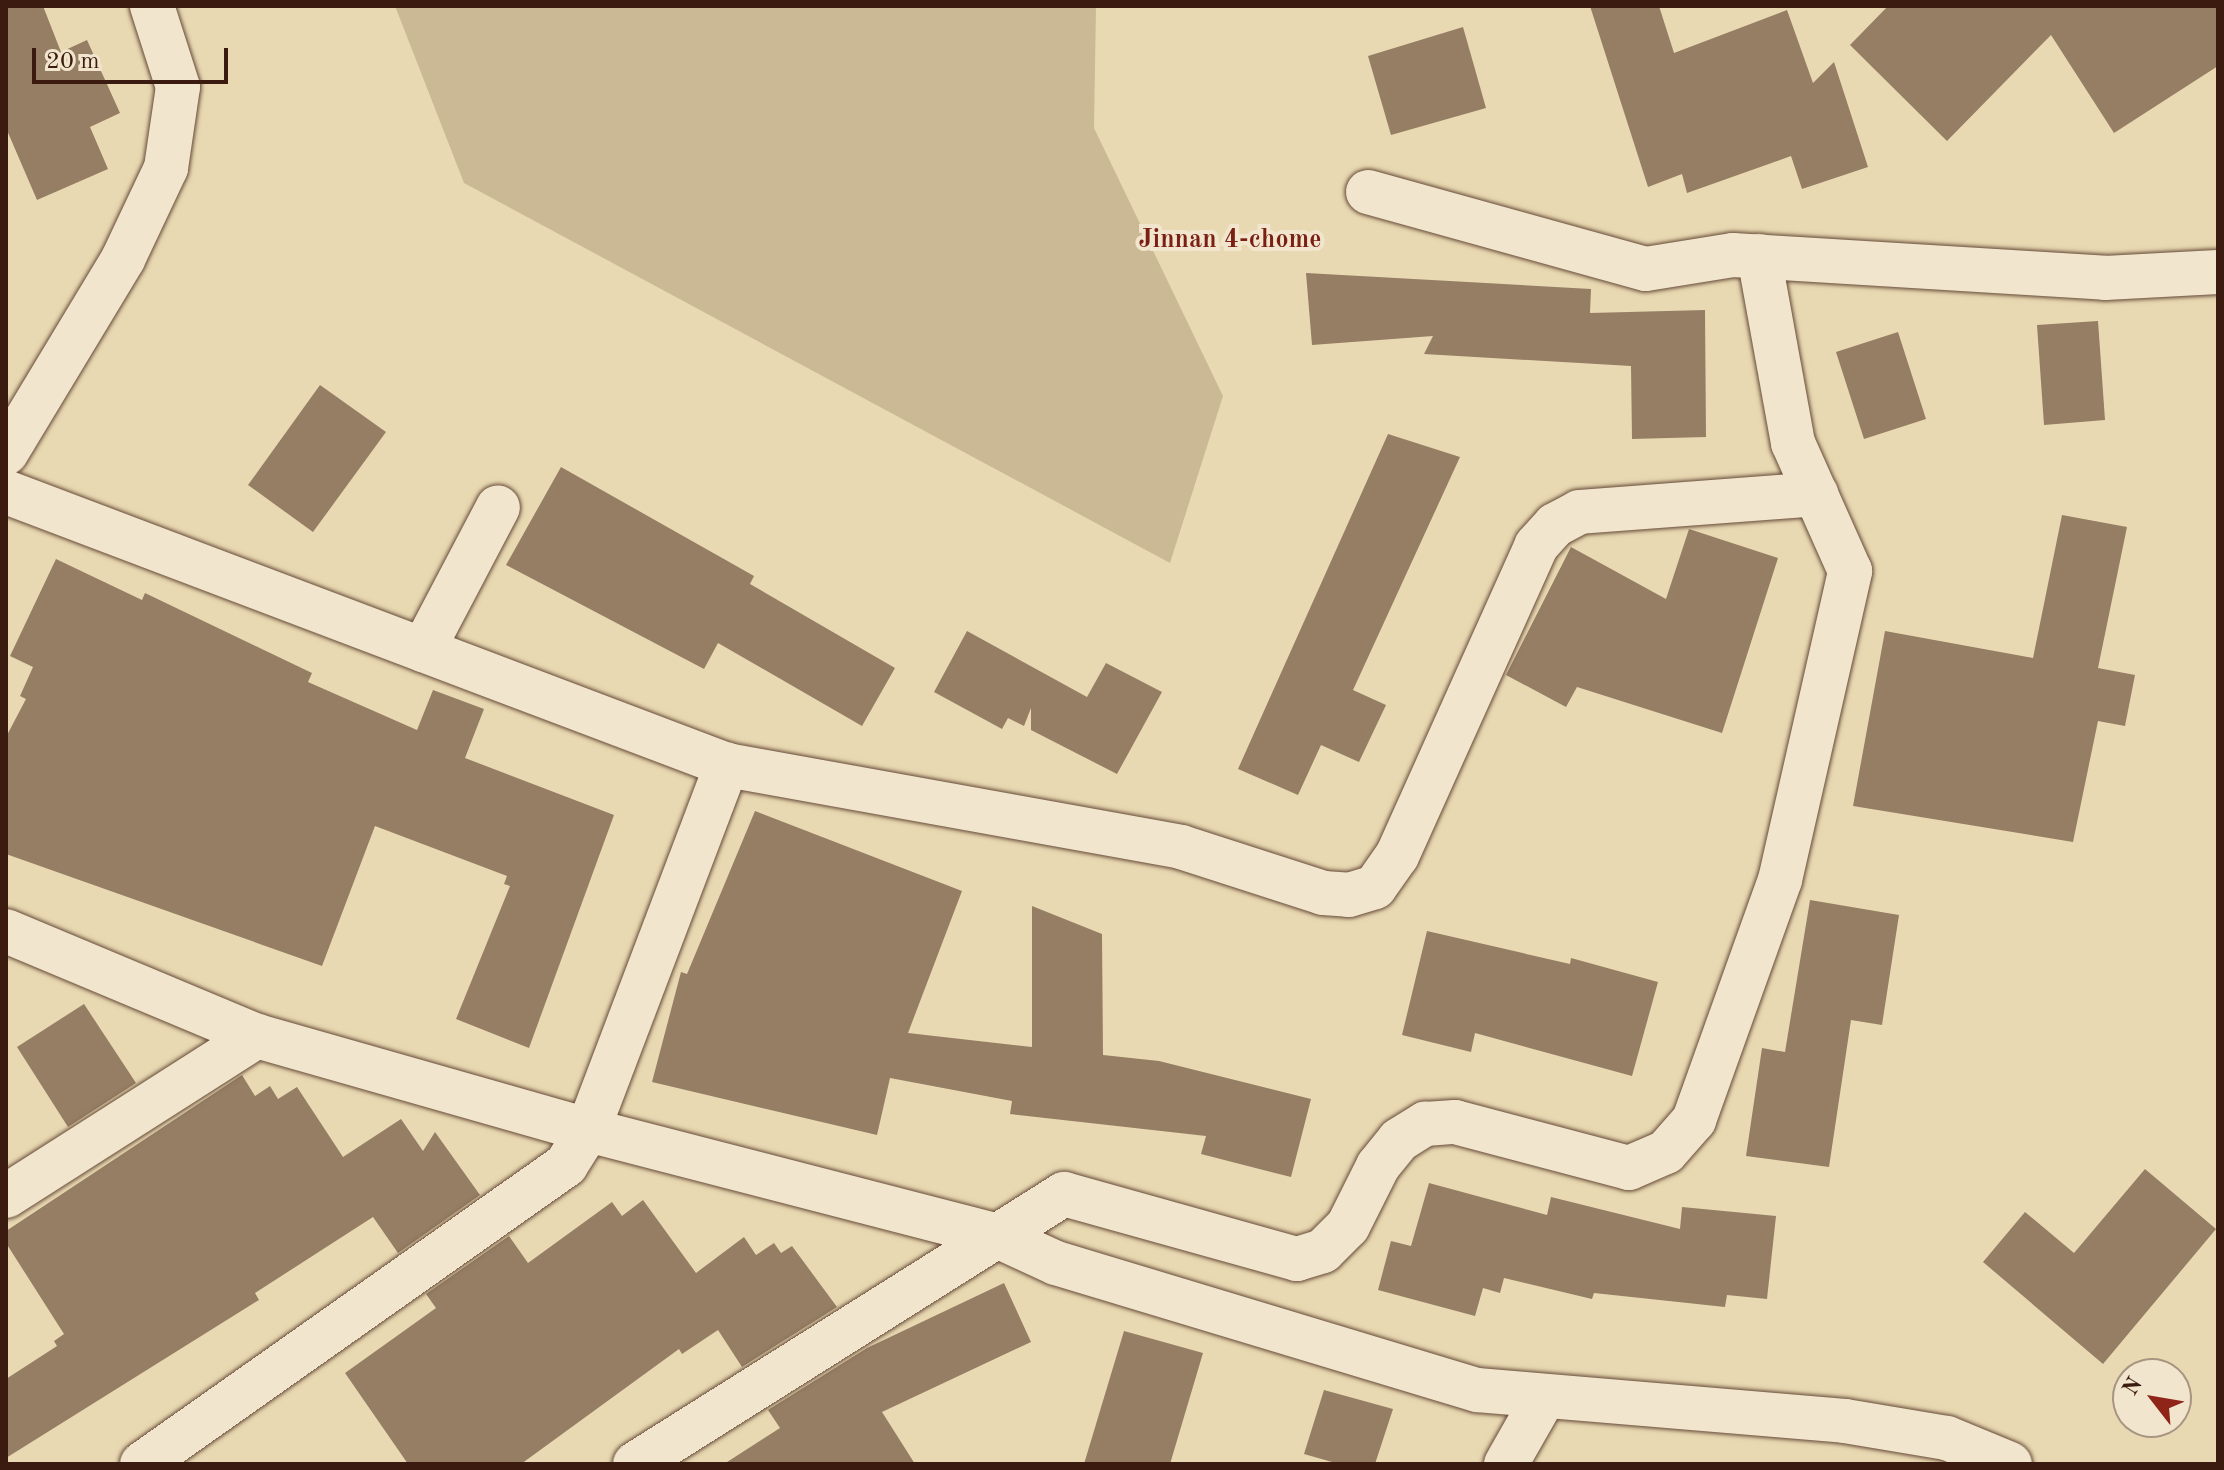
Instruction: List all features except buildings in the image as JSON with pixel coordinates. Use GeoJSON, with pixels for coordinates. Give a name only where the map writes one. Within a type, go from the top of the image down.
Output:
{"type":"FeatureCollection","features":[{"type":"Feature","properties":{"kind":"street"},"geometry":{"type":"LineString","coordinates":[[6,453],[123,259],[166,168],[178,87],[152,6]]}},
{"type":"Feature","properties":{"kind":"street"},"geometry":{"type":"LineString","coordinates":[[1368,192],[1646,269],[1759,256],[2105,278],[2218,272]]}},
{"type":"Feature","properties":{"kind":"street"},"geometry":{"type":"LineString","coordinates":[[635,1464],[1064,1194],[1297,1259],[1323,1251],[1348,1226],[1378,1166],[1399,1140],[1425,1124],[1455,1122],[1629,1168],[1666,1152],[1694,1120],[1780,880],[1850,571],[1793,443],[1759,256]]}},
{"type":"Feature","properties":{"kind":"street"},"geometry":{"type":"LineString","coordinates":[[6,492],[727,765],[1181,847],[1323,893],[1349,895],[1375,887],[1397,856],[1536,546],[1555,525],[1579,512],[1816,494]]}},
{"type":"Feature","properties":{"kind":"street"},"geometry":{"type":"LineString","coordinates":[[423,650],[498,507]]}},
{"type":"Feature","properties":{"kind":"street"},"geometry":{"type":"LineString","coordinates":[[142,1464],[566,1165],[588,1130],[727,765]]}},
{"type":"Feature","properties":{"kind":"street"},"geometry":{"type":"LineString","coordinates":[[6,931],[257,1036],[588,1130],[995,1235],[1056,1263],[1477,1390],[1845,1421],[1947,1438],[2010,1464]]}},
{"type":"Feature","properties":{"kind":"street"},"geometry":{"type":"LineString","coordinates":[[6,1196],[257,1036]]}},
{"type":"Feature","properties":{"kind":"street"},"geometry":{"type":"LineString","coordinates":[[1506,1464],[1544,1397]]}},
{"type":"Feature","properties":{"kind":"shaded area"},"geometry":{"type":"Polygon","coordinates":[[[395,6],[1096,6],[1094,128],[1223,396],[1170,563],[464,183],[395,6]]]}},
{"type":"Feature","properties":{"kind":"district","name":"Jinnan 4-chome"},"geometry":{"type":"Point","coordinates":[1230,241]}}]}
